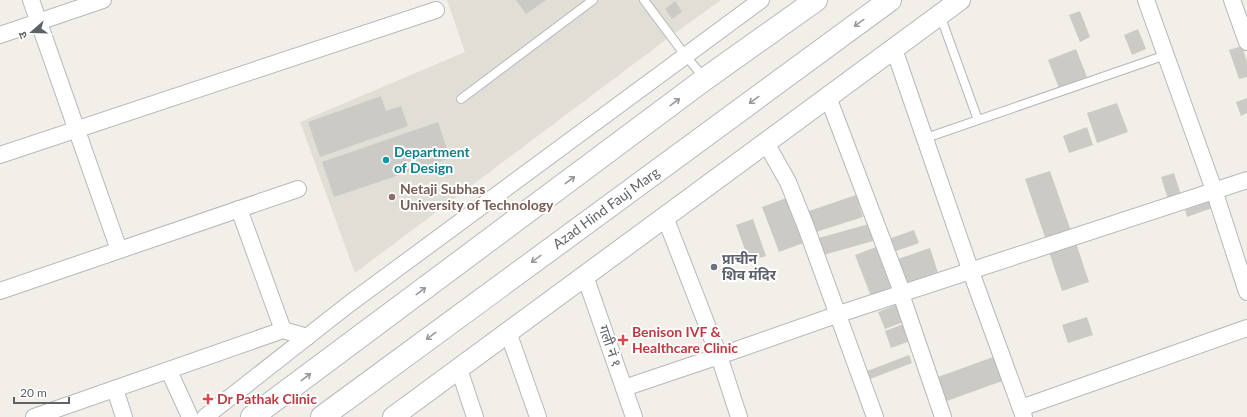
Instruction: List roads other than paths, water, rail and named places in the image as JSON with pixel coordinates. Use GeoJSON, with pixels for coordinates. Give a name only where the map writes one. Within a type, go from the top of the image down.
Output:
{"type":"FeatureCollection","features":[{"type":"Feature","properties":{"kind":"main road"},"geometry":{"type":"LineString","coordinates":[[252,417],[705,79],[816,0]]}},
{"type":"Feature","properties":{"kind":"main road","name":"Azad Hind Fauj Marg"},"geometry":{"type":"LineString","coordinates":[[322,417],[890,0]]}},
{"type":"Feature","properties":{"kind":"street"},"geometry":{"type":"LineString","coordinates":[[31,0],[119,250]]}},
{"type":"Feature","properties":{"kind":"street"},"geometry":{"type":"LineString","coordinates":[[0,35],[103,0]]}},
{"type":"Feature","properties":{"kind":"street"},"geometry":{"type":"LineString","coordinates":[[204,417],[349,304],[761,0]]}},
{"type":"Feature","properties":{"kind":"street"},"geometry":{"type":"LineString","coordinates":[[399,415],[508,332],[960,0]]}},
{"type":"Feature","properties":{"kind":"street"},"geometry":{"type":"LineString","coordinates":[[1146,0],[1214,190],[1247,292]]}},
{"type":"Feature","properties":{"kind":"street"},"geometry":{"type":"LineString","coordinates":[[1232,0],[1247,42]]}},
{"type":"Feature","properties":{"kind":"street"},"geometry":{"type":"LineString","coordinates":[[0,155],[436,10]]}},
{"type":"Feature","properties":{"kind":"street"},"geometry":{"type":"LineString","coordinates":[[894,49],[971,272],[1023,413],[1247,328]]}},
{"type":"Feature","properties":{"kind":"street"},"geometry":{"type":"LineString","coordinates":[[828,97],[902,292],[901,294],[943,417]]}},
{"type":"Feature","properties":{"kind":"street"},"geometry":{"type":"LineString","coordinates":[[766,143],[788,182],[806,227],[839,314],[875,417]]}},
{"type":"Feature","properties":{"kind":"street"},"geometry":{"type":"LineString","coordinates":[[624,388],[839,314],[971,272],[1247,180]]}},
{"type":"Feature","properties":{"kind":"street"},"geometry":{"type":"LineString","coordinates":[[0,291],[298,189]]}},
{"type":"Feature","properties":{"kind":"street"},"geometry":{"type":"LineString","coordinates":[[239,209],[283,330]]}},
{"type":"Feature","properties":{"kind":"street"},"geometry":{"type":"LineString","coordinates":[[665,217],[719,356],[739,417]]}},
{"type":"Feature","properties":{"kind":"street","name":"गली नं १"},"geometry":{"type":"LineString","coordinates":[[585,276],[634,417]]}},
{"type":"Feature","properties":{"kind":"street"},"geometry":{"type":"LineString","coordinates":[[34,417],[283,330],[307,337]]}},
{"type":"Feature","properties":{"kind":"street"},"geometry":{"type":"LineString","coordinates":[[508,332],[538,417]]}},
{"type":"Feature","properties":{"kind":"street"},"geometry":{"type":"LineString","coordinates":[[459,369],[475,417]]}},
{"type":"Feature","properties":{"kind":"street"},"geometry":{"type":"LineString","coordinates":[[169,371],[190,417]]}},
{"type":"Feature","properties":{"kind":"street"},"geometry":{"type":"LineString","coordinates":[[115,389],[124,417]]}},
{"type":"Feature","properties":{"kind":"lane"},"geometry":{"type":"LineString","coordinates":[[461,99],[593,0]]}},
{"type":"Feature","properties":{"kind":"lane"},"geometry":{"type":"LineString","coordinates":[[644,0],[685,56],[705,79]]}},
{"type":"Feature","properties":{"kind":"lane"},"geometry":{"type":"LineString","coordinates":[[940,15],[978,120]]}},
{"type":"Feature","properties":{"kind":"lane"},"geometry":{"type":"LineString","coordinates":[[926,138],[1166,55]]}},
{"type":"Feature","properties":{"kind":"place","name":"Department of Design"},"geometry":{"type":"Point","coordinates":[386,160]}},
{"type":"Feature","properties":{"kind":"place","name":"Netaji Subhas University of Technology"},"geometry":{"type":"Point","coordinates":[392,197]}},
{"type":"Feature","properties":{"kind":"place","name":"प्राचीन शिव मंदिर"},"geometry":{"type":"Point","coordinates":[714,267]}},
{"type":"Feature","properties":{"kind":"place","name":"Benison IVF & Healthcare Clinic"},"geometry":{"type":"Point","coordinates":[623,340]}},
{"type":"Feature","properties":{"kind":"place","name":"Dr Pathak Clinic"},"geometry":{"type":"Point","coordinates":[208,399]}}]}
